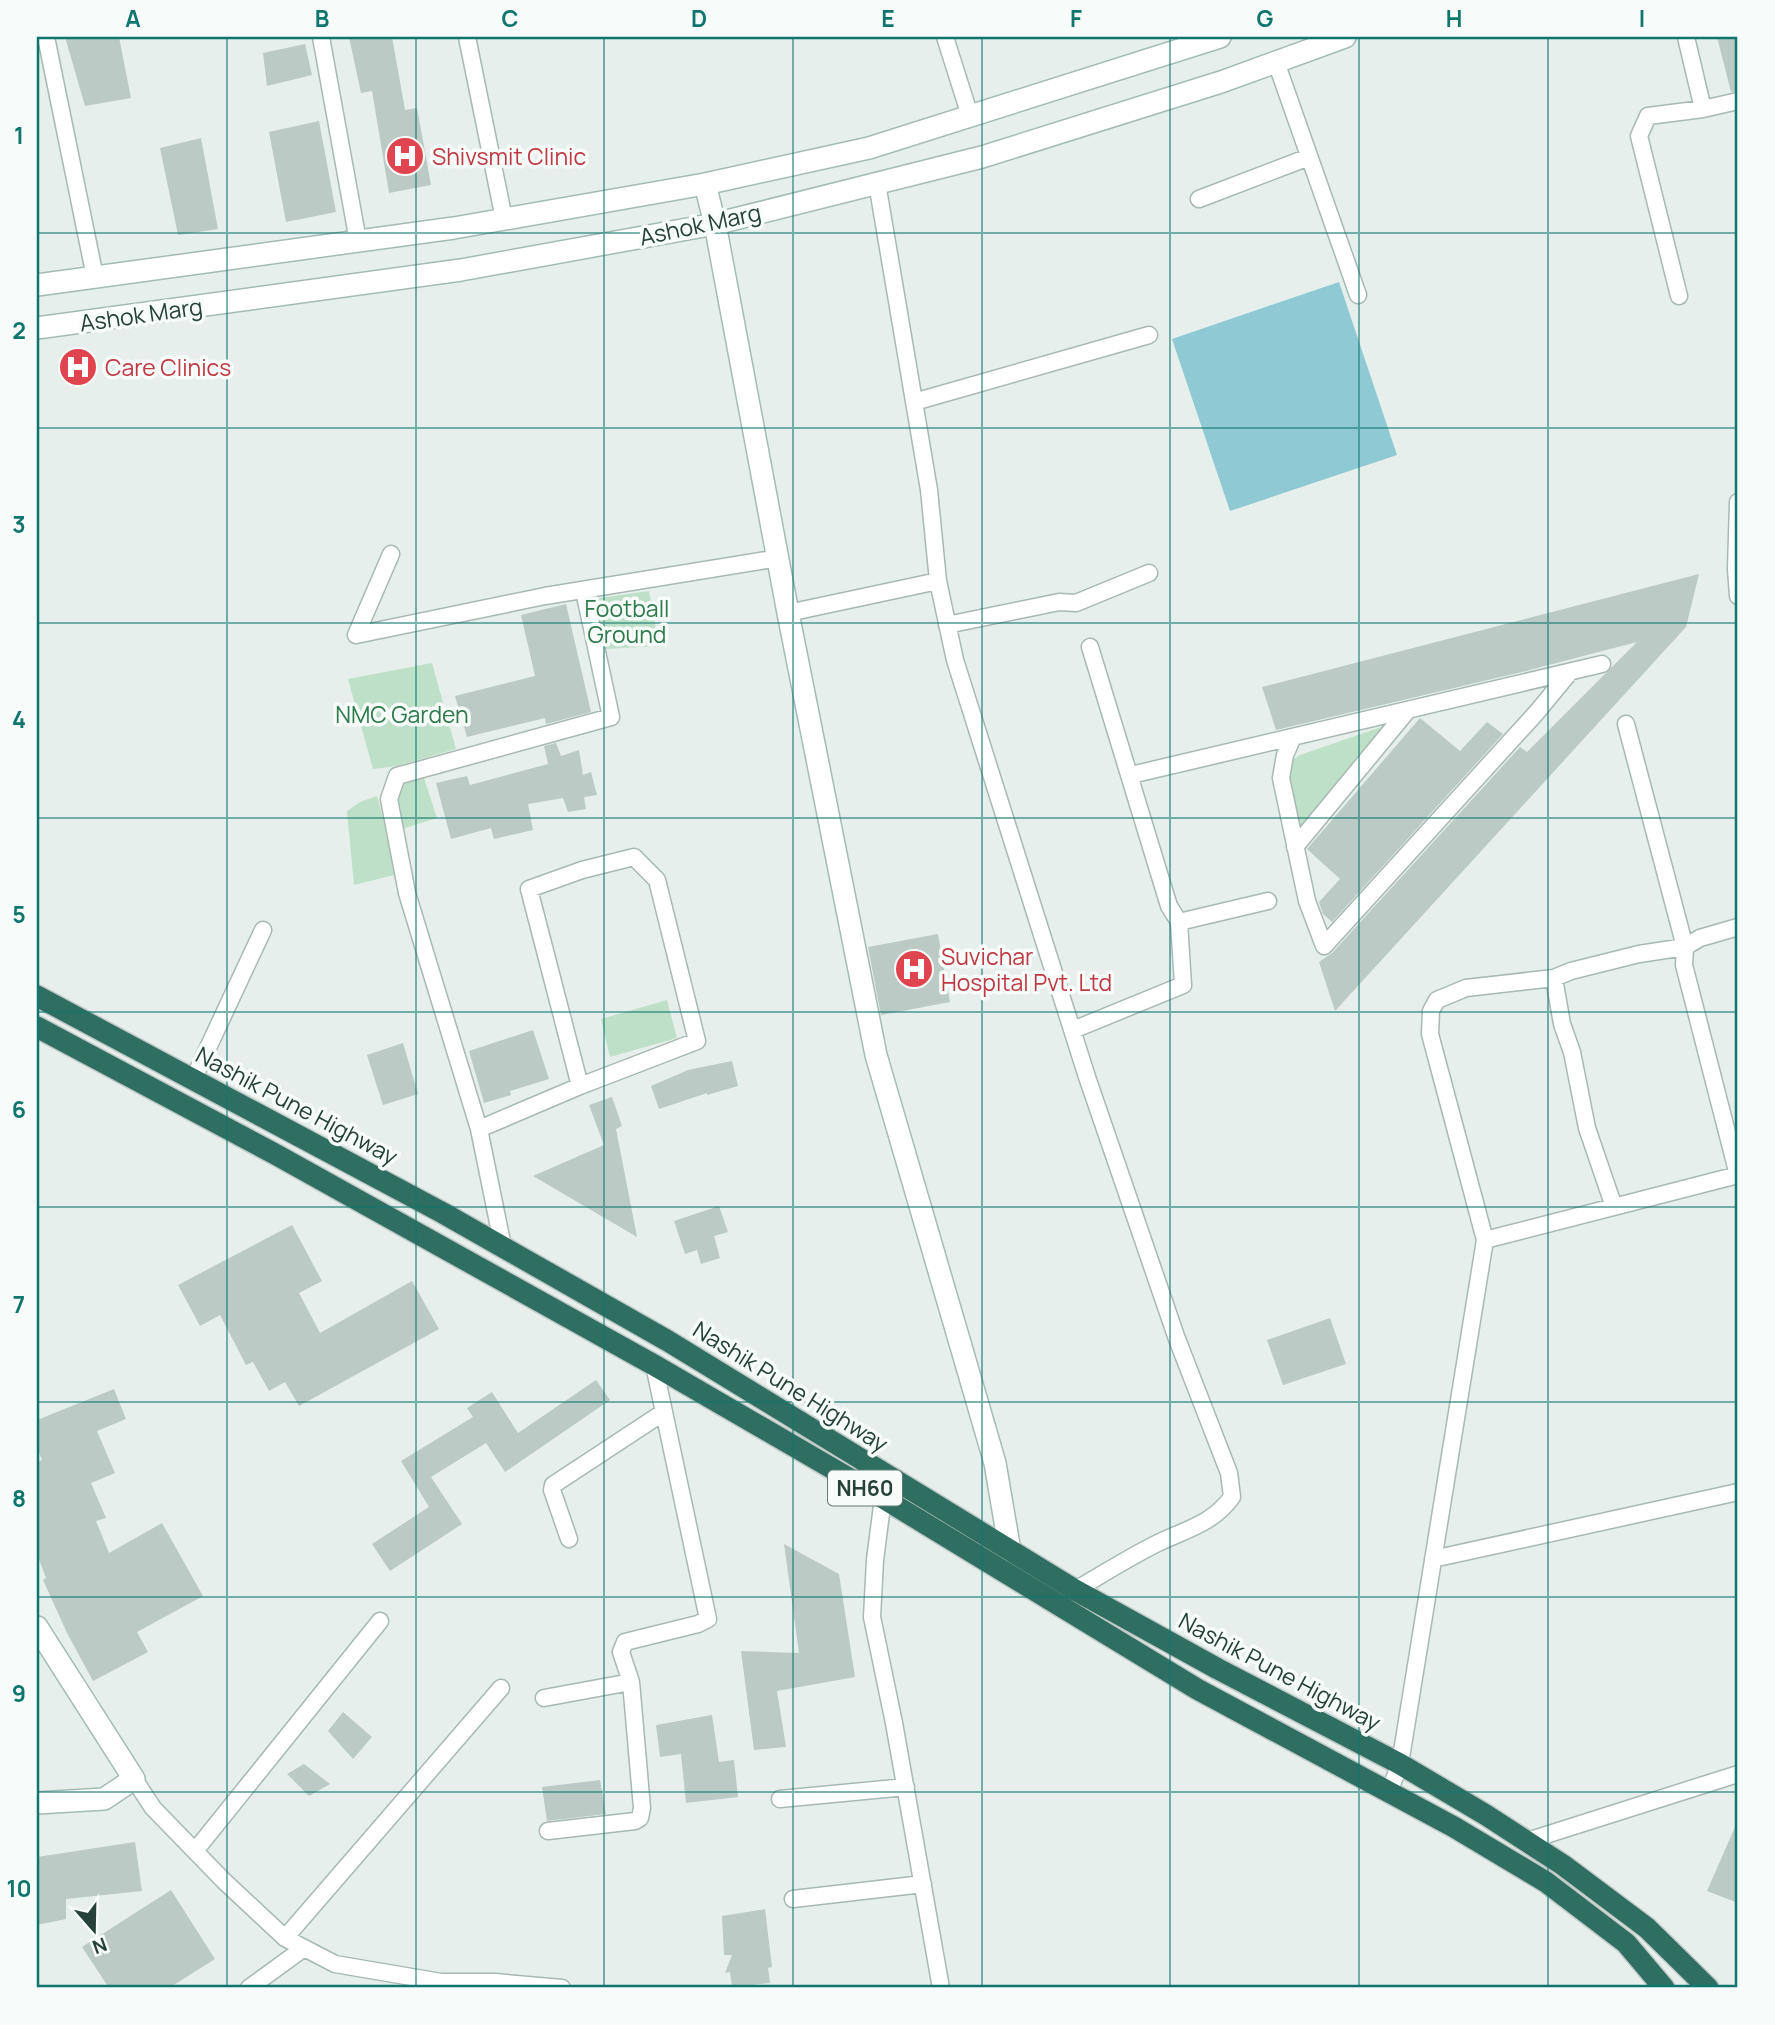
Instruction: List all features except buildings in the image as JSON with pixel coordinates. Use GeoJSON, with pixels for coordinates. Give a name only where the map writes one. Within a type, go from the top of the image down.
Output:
{"type":"FeatureCollection","features":[{"type":"Feature","properties":{"kind":"highway","name":"Nashik Pune Highway"},"geometry":{"type":"LineString","coordinates":[[37,996],[503,1247],[668,1340],[1075,1590],[1218,1669],[1400,1764],[1563,1865],[1647,1928],[1708,1988]]}},
{"type":"Feature","properties":{"kind":"highway","name":"Nashik Pune Highway"},"geometry":{"type":"LineString","coordinates":[[37,1027],[275,1154],[654,1365],[883,1499],[1197,1689],[1454,1827],[1546,1882],[1626,1943],[1664,1988]]}},
{"type":"Feature","properties":{"kind":"street"},"geometry":{"type":"LineString","coordinates":[[46,37],[95,277]]}},
{"type":"Feature","properties":{"kind":"street"},"geometry":{"type":"LineString","coordinates":[[321,37],[358,241]]}},
{"type":"Feature","properties":{"kind":"street"},"geometry":{"type":"LineString","coordinates":[[467,37],[504,219]]}},
{"type":"Feature","properties":{"kind":"street"},"geometry":{"type":"LineString","coordinates":[[945,37],[970,116]]}},
{"type":"Feature","properties":{"kind":"street","name":"Ashok Marg"},"geometry":{"type":"LineString","coordinates":[[37,285],[504,219],[705,184],[869,148],[1220,37]]}},
{"type":"Feature","properties":{"kind":"street","name":"Ashok Marg"},"geometry":{"type":"LineString","coordinates":[[37,328],[461,271],[715,224],[982,158],[1221,82],[1345,37]]}},
{"type":"Feature","properties":{"kind":"street"},"geometry":{"type":"LineString","coordinates":[[1686,37],[1703,109]]}},
{"type":"Feature","properties":{"kind":"street"},"geometry":{"type":"LineString","coordinates":[[1276,62],[1358,295]]}},
{"type":"Feature","properties":{"kind":"street"},"geometry":{"type":"LineString","coordinates":[[1679,296],[1639,136],[1648,116],[1703,109],[1738,101]]}},
{"type":"Feature","properties":{"kind":"street"},"geometry":{"type":"LineString","coordinates":[[1199,198],[1309,157]]}},
{"type":"Feature","properties":{"kind":"street"},"geometry":{"type":"LineString","coordinates":[[877,183],[929,490],[938,581],[955,660],[1073,1030],[1177,1339],[1229,1473],[1232,1497],[1222,1510],[1206,1522],[1159,1542],[1075,1590],[1064,1609]]}},
{"type":"Feature","properties":{"kind":"street"},"geometry":{"type":"LineString","coordinates":[[705,184],[715,224],[788,613],[876,1055],[995,1463],[1010,1551]]}},
{"type":"Feature","properties":{"kind":"street"},"geometry":{"type":"LineString","coordinates":[[914,402],[1149,335]]}},
{"type":"Feature","properties":{"kind":"street"},"geometry":{"type":"LineString","coordinates":[[1738,502],[1738,596]]}},
{"type":"Feature","properties":{"kind":"street"},"geometry":{"type":"LineString","coordinates":[[391,554],[356,635],[545,596],[779,558]]}},
{"type":"Feature","properties":{"kind":"street"},"geometry":{"type":"LineString","coordinates":[[947,625],[1059,602],[1076,603],[1149,573]]}},
{"type":"Feature","properties":{"kind":"street"},"geometry":{"type":"LineString","coordinates":[[788,613],[938,581]]}},
{"type":"Feature","properties":{"kind":"street"},"geometry":{"type":"LineString","coordinates":[[503,1247],[479,1129],[407,893],[389,799],[397,776],[611,716],[584,591]]}},
{"type":"Feature","properties":{"kind":"street"},"geometry":{"type":"LineString","coordinates":[[1073,1030],[1183,985],[1179,922],[1169,906],[1090,647]]}},
{"type":"Feature","properties":{"kind":"street"},"geometry":{"type":"LineString","coordinates":[[1131,775],[1602,664]]}},
{"type":"Feature","properties":{"kind":"street"},"geometry":{"type":"LineString","coordinates":[[1293,737],[1285,755],[1281,778],[1307,901],[1324,946],[1570,672]]}},
{"type":"Feature","properties":{"kind":"street"},"geometry":{"type":"LineString","coordinates":[[1295,847],[1408,710]]}},
{"type":"Feature","properties":{"kind":"street"},"geometry":{"type":"LineString","coordinates":[[1485,1240],[1738,1175],[1684,965],[1685,947],[1626,724]]}},
{"type":"Feature","properties":{"kind":"street"},"geometry":{"type":"LineString","coordinates":[[479,1129],[696,1041],[657,880],[634,857],[582,870],[529,889],[580,1086]]}},
{"type":"Feature","properties":{"kind":"street"},"geometry":{"type":"LineString","coordinates":[[1179,922],[1268,901]]}},
{"type":"Feature","properties":{"kind":"street"},"geometry":{"type":"LineString","coordinates":[[1389,1792],[1400,1764],[1485,1240],[1430,1034],[1431,1011],[1437,1000],[1466,988],[1554,978],[1571,971],[1639,954],[1685,947],[1700,938],[1738,927]]}},
{"type":"Feature","properties":{"kind":"street"},"geometry":{"type":"LineString","coordinates":[[194,1080],[263,930]]}},
{"type":"Feature","properties":{"kind":"street"},"geometry":{"type":"LineString","coordinates":[[1554,978],[1587,1128],[1614,1207]]}},
{"type":"Feature","properties":{"kind":"street"},"geometry":{"type":"LineString","coordinates":[[548,1831],[635,1821],[642,1814],[632,1682],[621,1652],[625,1642],[698,1624],[708,1619],[654,1365]]}},
{"type":"Feature","properties":{"kind":"street"},"geometry":{"type":"LineString","coordinates":[[569,1539],[552,1490],[553,1485],[664,1412]]}},
{"type":"Feature","properties":{"kind":"street"},"geometry":{"type":"LineString","coordinates":[[1433,1559],[1738,1492]]}},
{"type":"Feature","properties":{"kind":"street"},"geometry":{"type":"LineString","coordinates":[[883,1499],[874,1560],[872,1616],[906,1787],[941,1988]]}},
{"type":"Feature","properties":{"kind":"street"},"geometry":{"type":"LineString","coordinates":[[195,1851],[380,1620]]}},
{"type":"Feature","properties":{"kind":"street"},"geometry":{"type":"LineString","coordinates":[[37,1627],[153,1808],[285,1938],[335,1964],[442,1985],[495,1982],[562,1988]]}},
{"type":"Feature","properties":{"kind":"street"},"geometry":{"type":"LineString","coordinates":[[544,1698],[632,1682]]}},
{"type":"Feature","properties":{"kind":"street"},"geometry":{"type":"LineString","coordinates":[[285,1938],[500,1688]]}},
{"type":"Feature","properties":{"kind":"street"},"geometry":{"type":"LineString","coordinates":[[1527,1841],[1738,1774]]}},
{"type":"Feature","properties":{"kind":"street"},"geometry":{"type":"LineString","coordinates":[[37,1803],[104,1798],[134,1779]]}},
{"type":"Feature","properties":{"kind":"street"},"geometry":{"type":"LineString","coordinates":[[780,1799],[906,1787]]}},
{"type":"Feature","properties":{"kind":"street"},"geometry":{"type":"LineString","coordinates":[[793,1899],[923,1884]]}},
{"type":"Feature","properties":{"kind":"street"},"geometry":{"type":"LineString","coordinates":[[249,1988],[304,1948]]}},
{"type":"Feature","properties":{"kind":"green space","name":"Football Ground"},"geometry":{"type":"Polygon","coordinates":[[[649,591],[659,646],[605,649],[593,599],[649,591]]]}},
{"type":"Feature","properties":{"kind":"green space","name":"NMC Garden"},"geometry":{"type":"Polygon","coordinates":[[[432,663],[456,749],[397,766],[373,769],[348,679],[432,663]]]}},
{"type":"Feature","properties":{"kind":"green space"},"geometry":{"type":"Polygon","coordinates":[[[1390,724],[1295,834],[1286,769],[1288,763],[1300,755],[1390,724]]]}},
{"type":"Feature","properties":{"kind":"green space"},"geometry":{"type":"Polygon","coordinates":[[[423,775],[437,818],[402,829],[395,801],[404,783],[423,775]]]}},
{"type":"Feature","properties":{"kind":"green space"},"geometry":{"type":"Polygon","coordinates":[[[377,796],[398,874],[354,885],[347,811],[360,802],[377,796]]]}},
{"type":"Feature","properties":{"kind":"green space"},"geometry":{"type":"Polygon","coordinates":[[[667,1000],[677,1038],[610,1057],[601,1019],[667,1000]]]}},
{"type":"Feature","properties":{"kind":"water"},"geometry":{"type":"Polygon","coordinates":[[[1339,282],[1397,455],[1230,511],[1172,339],[1339,282]]]}},
{"type":"Feature","properties":{"kind":"place","name":"Shivsmit Clinic"},"geometry":{"type":"Point","coordinates":[405,156]}},
{"type":"Feature","properties":{"kind":"place","name":"Care Clinics"},"geometry":{"type":"Point","coordinates":[78,367]}},
{"type":"Feature","properties":{"kind":"place","name":"Suvichar Hospital Pvt. Ltd"},"geometry":{"type":"Point","coordinates":[914,969]}}]}
